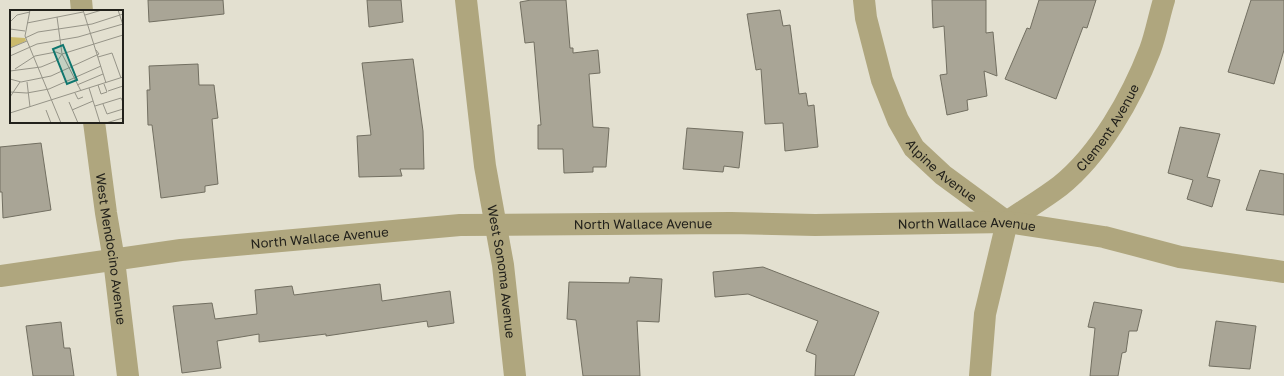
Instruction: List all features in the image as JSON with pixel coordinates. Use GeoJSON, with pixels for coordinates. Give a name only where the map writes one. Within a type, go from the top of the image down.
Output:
{"type":"FeatureCollection","features":[{"type":"Feature","properties":{"kind":"street"},"geometry":{"type":"LineString","coordinates":[[81,0],[82,10]]}},
{"type":"Feature","properties":{"kind":"street","name":"West Sonoma Avenue"},"geometry":{"type":"LineString","coordinates":[[466,0],[484,166],[503,265],[516,376]]}},
{"type":"Feature","properties":{"kind":"street","name":"Alpine Avenue"},"geometry":{"type":"LineString","coordinates":[[864,0],[866,18],[882,80],[898,120],[914,148],[943,176],[1007,222]]}},
{"type":"Feature","properties":{"kind":"street","name":"Clement Avenue"},"geometry":{"type":"LineString","coordinates":[[1007,222],[1060,186],[1098,146],[1135,84],[1150,49],[1164,0]]}},
{"type":"Feature","properties":{"kind":"street","name":"West Mendocino Avenue"},"geometry":{"type":"LineString","coordinates":[[94,123],[114,260],[128,376]]}},
{"type":"Feature","properties":{"kind":"street"},"geometry":{"type":"LineString","coordinates":[[980,376],[985,314],[1007,222]]}},
{"type":"Feature","properties":{"kind":"street","name":"North Wallace Avenue"},"geometry":{"type":"LineString","coordinates":[[0,276],[181,250],[460,225],[732,223],[815,225],[1007,222],[1104,237],[1180,257],[1284,272]]}},
{"type":"Feature","properties":{"kind":"building"},"geometry":{"type":"Polygon","coordinates":[[[148,0],[223,0],[224,14],[149,22],[148,0]]]}},
{"type":"Feature","properties":{"kind":"building"},"geometry":{"type":"Polygon","coordinates":[[[367,0],[401,0],[403,22],[369,27],[367,0]]]}},
{"type":"Feature","properties":{"kind":"building"},"geometry":{"type":"Polygon","coordinates":[[[531,0],[566,0],[570,48],[573,48],[573,53],[598,50],[600,73],[589,74],[593,127],[609,128],[606,167],[593,167],[593,172],[564,173],[563,149],[538,149],[538,125],[541,125],[534,42],[525,43],[520,2],[531,0]]]}},
{"type":"Feature","properties":{"kind":"building"},"geometry":{"type":"Polygon","coordinates":[[[932,0],[986,0],[986,33],[993,32],[997,76],[984,71],[987,96],[967,100],[968,110],[947,115],[940,75],[947,74],[944,26],[933,28],[932,0]]]}},
{"type":"Feature","properties":{"kind":"building"},"geometry":{"type":"Polygon","coordinates":[[[1039,0],[1096,0],[1087,28],[1083,27],[1056,99],[1005,79],[1027,28],[1030,29],[1039,0]]]}},
{"type":"Feature","properties":{"kind":"building"},"geometry":{"type":"Polygon","coordinates":[[[1251,0],[1284,0],[1284,50],[1274,84],[1228,72],[1251,0]]]}},
{"type":"Feature","properties":{"kind":"building"},"geometry":{"type":"Polygon","coordinates":[[[780,10],[783,26],[790,25],[799,94],[806,93],[808,106],[814,105],[818,147],[785,151],[783,123],[765,124],[761,69],[756,70],[747,14],[780,10]]]}},
{"type":"Feature","properties":{"kind":"building"},"geometry":{"type":"Polygon","coordinates":[[[413,59],[423,131],[424,169],[400,169],[402,176],[359,177],[357,136],[371,135],[362,63],[413,59]]]}},
{"type":"Feature","properties":{"kind":"building"},"geometry":{"type":"Polygon","coordinates":[[[198,64],[199,85],[214,85],[218,118],[212,119],[218,184],[205,186],[205,192],[161,198],[152,125],[148,125],[147,90],[150,90],[149,66],[198,64]]]}},
{"type":"Feature","properties":{"kind":"building"},"geometry":{"type":"Polygon","coordinates":[[[1180,127],[1220,134],[1207,177],[1220,180],[1212,207],[1187,199],[1193,180],[1168,173],[1180,127]]]}},
{"type":"Feature","properties":{"kind":"building"},"geometry":{"type":"Polygon","coordinates":[[[687,128],[743,132],[739,168],[724,166],[723,172],[683,169],[687,128]]]}},
{"type":"Feature","properties":{"kind":"building"},"geometry":{"type":"Polygon","coordinates":[[[41,143],[51,210],[3,218],[2,192],[0,192],[0,147],[41,143]]]}},
{"type":"Feature","properties":{"kind":"building"},"geometry":{"type":"Polygon","coordinates":[[[1260,170],[1284,174],[1284,215],[1246,210],[1260,170]]]}},
{"type":"Feature","properties":{"kind":"building"},"geometry":{"type":"Polygon","coordinates":[[[763,267],[879,312],[854,376],[815,376],[816,355],[806,351],[818,321],[748,294],[715,297],[713,272],[763,267]]]}},
{"type":"Feature","properties":{"kind":"building"},"geometry":{"type":"Polygon","coordinates":[[[630,277],[662,279],[659,322],[637,321],[640,376],[583,376],[576,320],[567,319],[569,282],[629,283],[630,277]]]}},
{"type":"Feature","properties":{"kind":"building"},"geometry":{"type":"Polygon","coordinates":[[[380,284],[382,301],[450,291],[454,323],[428,327],[427,321],[326,336],[326,334],[259,342],[259,334],[217,341],[221,368],[182,373],[173,306],[212,303],[215,319],[257,314],[255,290],[292,286],[294,295],[380,284]]]}},
{"type":"Feature","properties":{"kind":"building"},"geometry":{"type":"Polygon","coordinates":[[[1094,302],[1142,310],[1137,331],[1129,331],[1126,352],[1122,353],[1118,376],[1090,376],[1095,328],[1088,327],[1094,302]]]}},
{"type":"Feature","properties":{"kind":"building"},"geometry":{"type":"Polygon","coordinates":[[[1216,321],[1256,326],[1250,369],[1209,366],[1216,321]]]}},
{"type":"Feature","properties":{"kind":"building"},"geometry":{"type":"Polygon","coordinates":[[[61,322],[64,348],[70,348],[74,376],[33,376],[26,326],[61,322]]]}}]}
